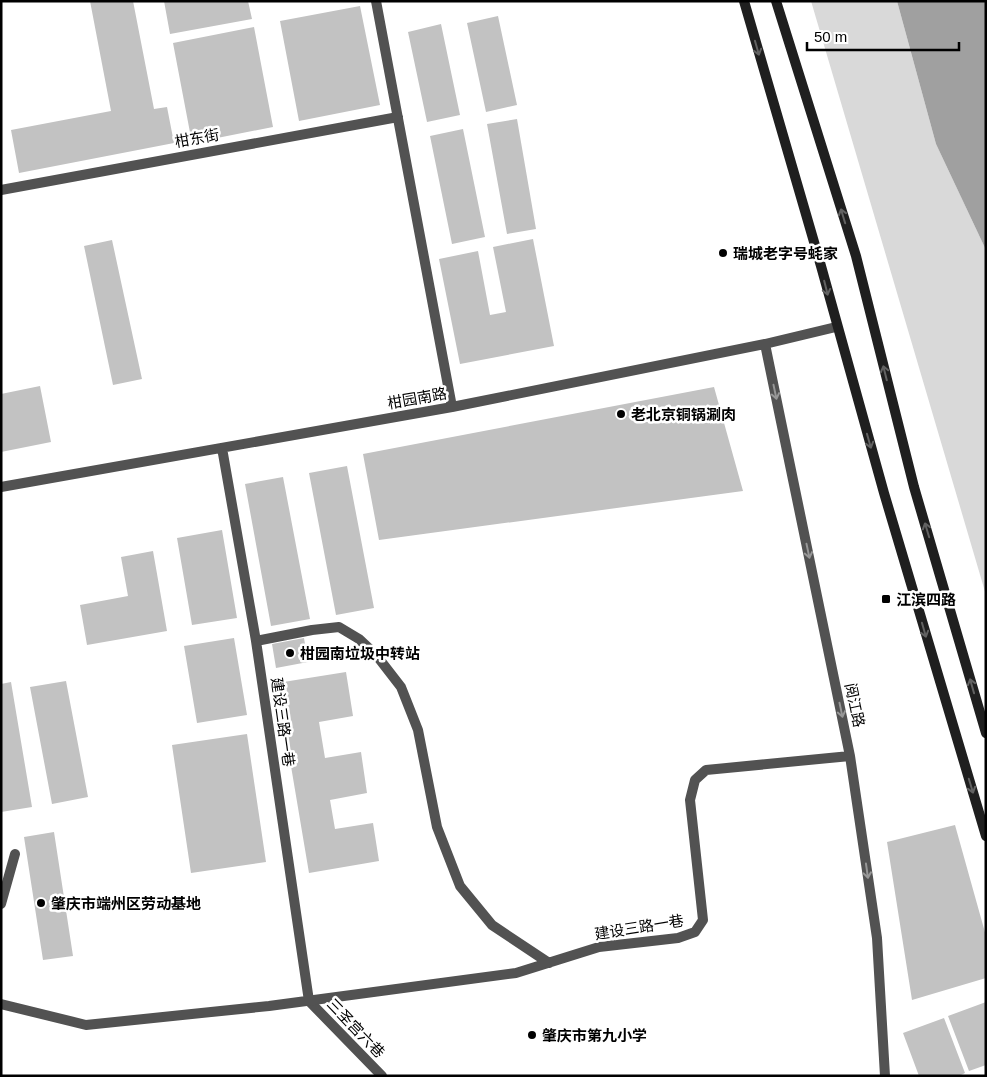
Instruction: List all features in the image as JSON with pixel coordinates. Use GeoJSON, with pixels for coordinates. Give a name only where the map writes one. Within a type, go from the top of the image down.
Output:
{"type":"FeatureCollection","features":[{"type":"Feature","properties":{"kind":"main road"},"geometry":{"type":"LineString","coordinates":[[744,1],[821,266],[836,327],[986,836]]}},
{"type":"Feature","properties":{"kind":"main road"},"geometry":{"type":"LineString","coordinates":[[776,1],[856,256],[914,487],[986,733]]}},
{"type":"Feature","properties":{"kind":"street"},"geometry":{"type":"LineString","coordinates":[[376,1],[452,407]]}},
{"type":"Feature","properties":{"kind":"street","name":"柑东街"},"geometry":{"type":"LineString","coordinates":[[1,190],[398,116]]}},
{"type":"Feature","properties":{"kind":"street","name":"柑园南路"},"geometry":{"type":"LineString","coordinates":[[1,487],[452,407],[765,344],[836,327]]}},
{"type":"Feature","properties":{"kind":"street","name":"阅江路"},"geometry":{"type":"LineString","coordinates":[[765,344],[850,756],[877,938],[885,1076]]}},
{"type":"Feature","properties":{"kind":"street","name":"建设三路一巷"},"geometry":{"type":"LineString","coordinates":[[222,448],[256,641],[308,1001]]}},
{"type":"Feature","properties":{"kind":"street"},"geometry":{"type":"LineString","coordinates":[[256,641],[312,630],[339,627],[359,639],[377,656],[401,687],[418,730],[437,827],[460,886],[492,925],[549,963]]}},
{"type":"Feature","properties":{"kind":"street","name":"建设三路一巷"},"geometry":{"type":"LineString","coordinates":[[1,1004],[86,1025],[308,1001],[516,973],[599,947],[678,938],[695,932],[703,920],[690,800],[695,780],[706,770],[850,756]]}},
{"type":"Feature","properties":{"kind":"street"},"geometry":{"type":"LineString","coordinates":[[1,904],[15,854]]}},
{"type":"Feature","properties":{"kind":"street","name":"三圣宫六巷"},"geometry":{"type":"LineString","coordinates":[[308,1001],[382,1076]]}},
{"type":"Feature","properties":{"kind":"shaded area"},"geometry":{"type":"Polygon","coordinates":[[[811,1],[897,1],[936,144],[986,250],[986,595],[811,1]]]}},
{"type":"Feature","properties":{"kind":"shaded area"},"geometry":{"type":"Polygon","coordinates":[[[897,1],[986,1],[986,250],[936,144],[897,1]]]}},
{"type":"Feature","properties":{"kind":"building"},"geometry":{"type":"Polygon","coordinates":[[[90,1],[133,1],[154,109],[167,107],[174,143],[19,173],[11,130],[111,111],[90,1]]]}},
{"type":"Feature","properties":{"kind":"building"},"geometry":{"type":"Polygon","coordinates":[[[164,1],[248,1],[252,19],[170,34],[164,1]]]}},
{"type":"Feature","properties":{"kind":"building"},"geometry":{"type":"Polygon","coordinates":[[[360,6],[380,105],[299,121],[280,21],[360,6]]]}},
{"type":"Feature","properties":{"kind":"building"},"geometry":{"type":"Polygon","coordinates":[[[498,16],[517,105],[486,112],[467,23],[498,16]]]}},
{"type":"Feature","properties":{"kind":"building"},"geometry":{"type":"Polygon","coordinates":[[[441,24],[460,115],[427,122],[408,32],[441,24]]]}},
{"type":"Feature","properties":{"kind":"building"},"geometry":{"type":"Polygon","coordinates":[[[254,27],[273,127],[192,143],[173,43],[254,27]]]}},
{"type":"Feature","properties":{"kind":"building"},"geometry":{"type":"Polygon","coordinates":[[[517,119],[536,229],[507,234],[487,124],[517,119]]]}},
{"type":"Feature","properties":{"kind":"building"},"geometry":{"type":"Polygon","coordinates":[[[463,129],[485,237],[452,244],[430,136],[463,129]]]}},
{"type":"Feature","properties":{"kind":"building"},"geometry":{"type":"Polygon","coordinates":[[[533,239],[554,346],[460,364],[439,259],[478,251],[490,315],[506,312],[493,247],[533,239]]]}},
{"type":"Feature","properties":{"kind":"building"},"geometry":{"type":"Polygon","coordinates":[[[112,240],[142,379],[113,385],[84,246],[112,240]]]}},
{"type":"Feature","properties":{"kind":"building"},"geometry":{"type":"Polygon","coordinates":[[[40,386],[51,442],[1,452],[1,394],[40,386]]]}},
{"type":"Feature","properties":{"kind":"building"},"geometry":{"type":"Polygon","coordinates":[[[714,387],[743,491],[379,540],[363,454],[714,387]]]}},
{"type":"Feature","properties":{"kind":"building"},"geometry":{"type":"Polygon","coordinates":[[[347,466],[374,608],[336,615],[309,473],[347,466]]]}},
{"type":"Feature","properties":{"kind":"building"},"geometry":{"type":"Polygon","coordinates":[[[283,477],[310,619],[271,626],[245,484],[283,477]]]}},
{"type":"Feature","properties":{"kind":"building"},"geometry":{"type":"Polygon","coordinates":[[[222,530],[237,618],[192,625],[177,538],[222,530]]]}},
{"type":"Feature","properties":{"kind":"building"},"geometry":{"type":"Polygon","coordinates":[[[153,551],[167,631],[87,645],[80,605],[128,596],[121,557],[153,551]]]}},
{"type":"Feature","properties":{"kind":"building"},"geometry":{"type":"Polygon","coordinates":[[[234,638],[247,715],[197,723],[184,646],[234,638]]]}},
{"type":"Feature","properties":{"kind":"building","name":"柑园南垃圾中转站"},"geometry":{"type":"Polygon","coordinates":[[[304,638],[308,662],[276,668],[272,644],[304,638]]]}},
{"type":"Feature","properties":{"kind":"building"},"geometry":{"type":"Polygon","coordinates":[[[346,672],[353,716],[319,722],[325,758],[361,752],[367,793],[330,800],[335,829],[373,823],[379,861],[309,873],[277,683],[346,672]]]}},
{"type":"Feature","properties":{"kind":"building"},"geometry":{"type":"Polygon","coordinates":[[[66,681],[88,797],[52,804],[30,687],[66,681]]]}},
{"type":"Feature","properties":{"kind":"building"},"geometry":{"type":"Polygon","coordinates":[[[11,682],[32,807],[1,812],[1,684],[11,682]]]}},
{"type":"Feature","properties":{"kind":"building"},"geometry":{"type":"Polygon","coordinates":[[[247,734],[266,862],[191,873],[172,745],[247,734]]]}},
{"type":"Feature","properties":{"kind":"building"},"geometry":{"type":"Polygon","coordinates":[[[955,825],[986,936],[986,978],[912,1000],[887,842],[955,825]]]}},
{"type":"Feature","properties":{"kind":"building"},"geometry":{"type":"Polygon","coordinates":[[[54,832],[73,956],[43,960],[24,837],[54,832]]]}},
{"type":"Feature","properties":{"kind":"building"},"geometry":{"type":"Polygon","coordinates":[[[986,1002],[986,1065],[969,1071],[948,1016],[986,1002]]]}},
{"type":"Feature","properties":{"kind":"building"},"geometry":{"type":"Polygon","coordinates":[[[944,1018],[965,1073],[959,1076],[919,1076],[903,1033],[944,1018]]]}},
{"type":"Feature","properties":{"kind":"place","name":"瑞城老字号蚝家"},"geometry":{"type":"Point","coordinates":[723,253]}},
{"type":"Feature","properties":{"kind":"place","name":"老北京铜锅涮肉"},"geometry":{"type":"Point","coordinates":[621,414]}},
{"type":"Feature","properties":{"kind":"place","name":"江滨四路"},"geometry":{"type":"Point","coordinates":[886,599]}},
{"type":"Feature","properties":{"kind":"place","name":"柑园南垃圾中转站"},"geometry":{"type":"Point","coordinates":[290,653]}},
{"type":"Feature","properties":{"kind":"place","name":"肇庆市端州区劳动基地"},"geometry":{"type":"Point","coordinates":[41,903]}},
{"type":"Feature","properties":{"kind":"place","name":"肇庆市第九小学"},"geometry":{"type":"Point","coordinates":[532,1035]}}]}
